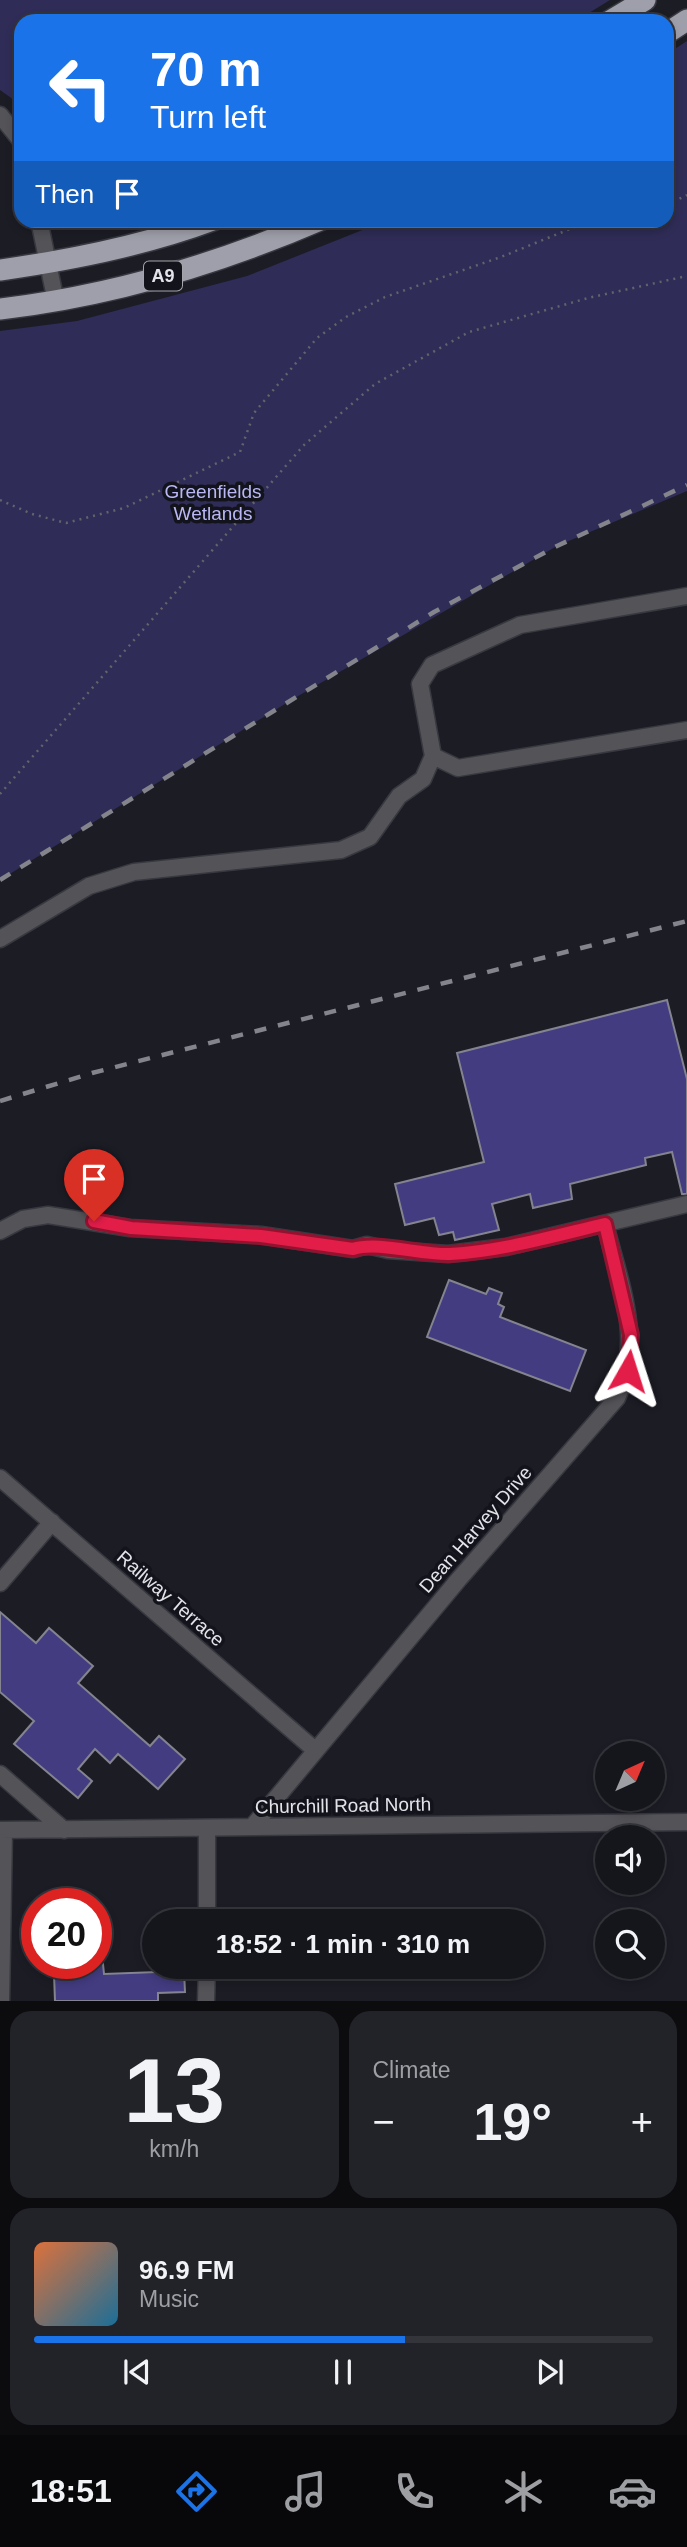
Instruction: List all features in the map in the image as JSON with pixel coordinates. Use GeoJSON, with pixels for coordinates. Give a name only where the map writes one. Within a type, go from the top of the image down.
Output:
{"type":"FeatureCollection","features":[{"type":"Feature","properties":{"kind":"highway"},"geometry":{"type":"LineString","coordinates":[[622,14],[645,0]]}},
{"type":"Feature","properties":{"kind":"highway","name":"A9"},"geometry":{"type":"LineString","coordinates":[[0,270],[47,263],[193,228]]}},
{"type":"Feature","properties":{"kind":"highway","name":"A9"},"geometry":{"type":"LineString","coordinates":[[0,309],[56,303],[175,274],[238,254],[301,228]]}},
{"type":"Feature","properties":{"kind":"street"},"geometry":{"type":"LineString","coordinates":[[0,116],[14,133]]}},
{"type":"Feature","properties":{"kind":"street"},"geometry":{"type":"LineString","coordinates":[[40,228],[56,303]]}},
{"type":"Feature","properties":{"kind":"street"},"geometry":{"type":"LineString","coordinates":[[0,939],[89,886],[134,872],[341,850],[370,837],[398,796],[423,779],[433,755],[420,684],[432,665],[520,625],[687,596]]}},
{"type":"Feature","properties":{"kind":"street"},"geometry":{"type":"LineString","coordinates":[[433,755],[458,768],[687,730]]}},
{"type":"Feature","properties":{"kind":"street"},"geometry":{"type":"LineString","coordinates":[[0,1231],[23,1219],[48,1215],[131,1228],[261,1236],[353,1249],[367,1245],[388,1250],[448,1254],[506,1247],[687,1204]]}},
{"type":"Feature","properties":{"kind":"street","name":"Dean Harvey Drive"},"geometry":{"type":"LineString","coordinates":[[251,1827],[509,1521],[617,1398],[628,1371],[631,1335],[605,1224]]}},
{"type":"Feature","properties":{"kind":"street","name":"Railway Terrace"},"geometry":{"type":"LineString","coordinates":[[0,1478],[315,1750]]}},
{"type":"Feature","properties":{"kind":"street"},"geometry":{"type":"LineString","coordinates":[[0,1583],[52,1522]]}},
{"type":"Feature","properties":{"kind":"street"},"geometry":{"type":"LineString","coordinates":[[0,1774],[64,1829]]}},
{"type":"Feature","properties":{"kind":"street","name":"Churchill Road North"},"geometry":{"type":"LineString","coordinates":[[2,1830],[687,1822]]}},
{"type":"Feature","properties":{"kind":"street"},"geometry":{"type":"LineString","coordinates":[[207,1828],[207,1909]]}},
{"type":"Feature","properties":{"kind":"street"},"geometry":{"type":"LineString","coordinates":[[1,2001],[2,1830]]}},
{"type":"Feature","properties":{"kind":"street"},"geometry":{"type":"LineString","coordinates":[[206,2001],[207,1979]]}},
{"type":"Feature","properties":{"kind":"path"},"geometry":{"type":"LineString","coordinates":[[0,500],[32,514],[66,523],[124,508],[240,452],[254,413],[317,338],[346,317],[385,297],[501,257],[572,228]]}},
{"type":"Feature","properties":{"kind":"path"},"geometry":{"type":"LineString","coordinates":[[0,794],[304,445],[375,384],[469,332],[588,298],[687,276]]}},
{"type":"Feature","properties":{"kind":"green space"},"geometry":{"type":"Polygon","coordinates":[[[0,0],[610,0],[587,14],[14,14],[14,100],[0,90],[0,0]]]}},
{"type":"Feature","properties":{"kind":"green space","name":"Greenfields Wetlands"},"geometry":{"type":"Polygon","coordinates":[[[687,41],[687,491],[557,546],[293,699],[0,880],[0,331],[77,321],[247,276],[367,228],[674,228],[674,49],[687,41]]]}},
{"type":"Feature","properties":{"kind":"green space"},"geometry":{"type":"Polygon","coordinates":[[[86,228],[114,228],[105,230],[86,228]]]}},
{"type":"Feature","properties":{"kind":"building"},"geometry":{"type":"Polygon","coordinates":[[[667,1000],[687,1079],[687,1194],[682,1194],[672,1152],[645,1158],[646,1165],[570,1184],[572,1199],[533,1208],[530,1194],[492,1204],[499,1230],[455,1240],[453,1232],[439,1235],[434,1218],[405,1225],[395,1184],[484,1162],[457,1053],[667,1000]]]}},
{"type":"Feature","properties":{"kind":"building"},"geometry":{"type":"Polygon","coordinates":[[[449,1280],[486,1294],[489,1288],[502,1293],[498,1304],[504,1307],[500,1317],[586,1350],[570,1391],[427,1337],[449,1280]]]}},
{"type":"Feature","properties":{"kind":"building"},"geometry":{"type":"Polygon","coordinates":[[[0,1612],[36,1643],[49,1628],[93,1666],[78,1683],[150,1746],[159,1736],[185,1759],[158,1789],[118,1754],[110,1763],[95,1749],[78,1769],[92,1781],[78,1798],[14,1744],[34,1721],[0,1692],[0,1612]]]}},
{"type":"Feature","properties":{"kind":"building"},"geometry":{"type":"Polygon","coordinates":[[[142,1973],[142,1979],[184,1979],[185,1992],[158,1993],[158,2001],[55,2001],[54,1979],[112,1979],[112,1974],[142,1973]]]}},
{"type":"Feature","properties":{"kind":"railway"},"geometry":{"type":"LineString","coordinates":[[0,880],[434,612],[557,546],[687,485]]}},
{"type":"Feature","properties":{"kind":"railway"},"geometry":{"type":"LineString","coordinates":[[0,1101],[92,1073],[687,921]]}},
{"type":"Feature","properties":{"kind":"route"},"geometry":{"type":"LineString","coordinates":[[94,1221],[131,1228],[261,1236],[353,1249],[367,1245],[388,1250],[448,1254],[506,1247],[605,1224],[631,1335],[628,1371]]}}]}
